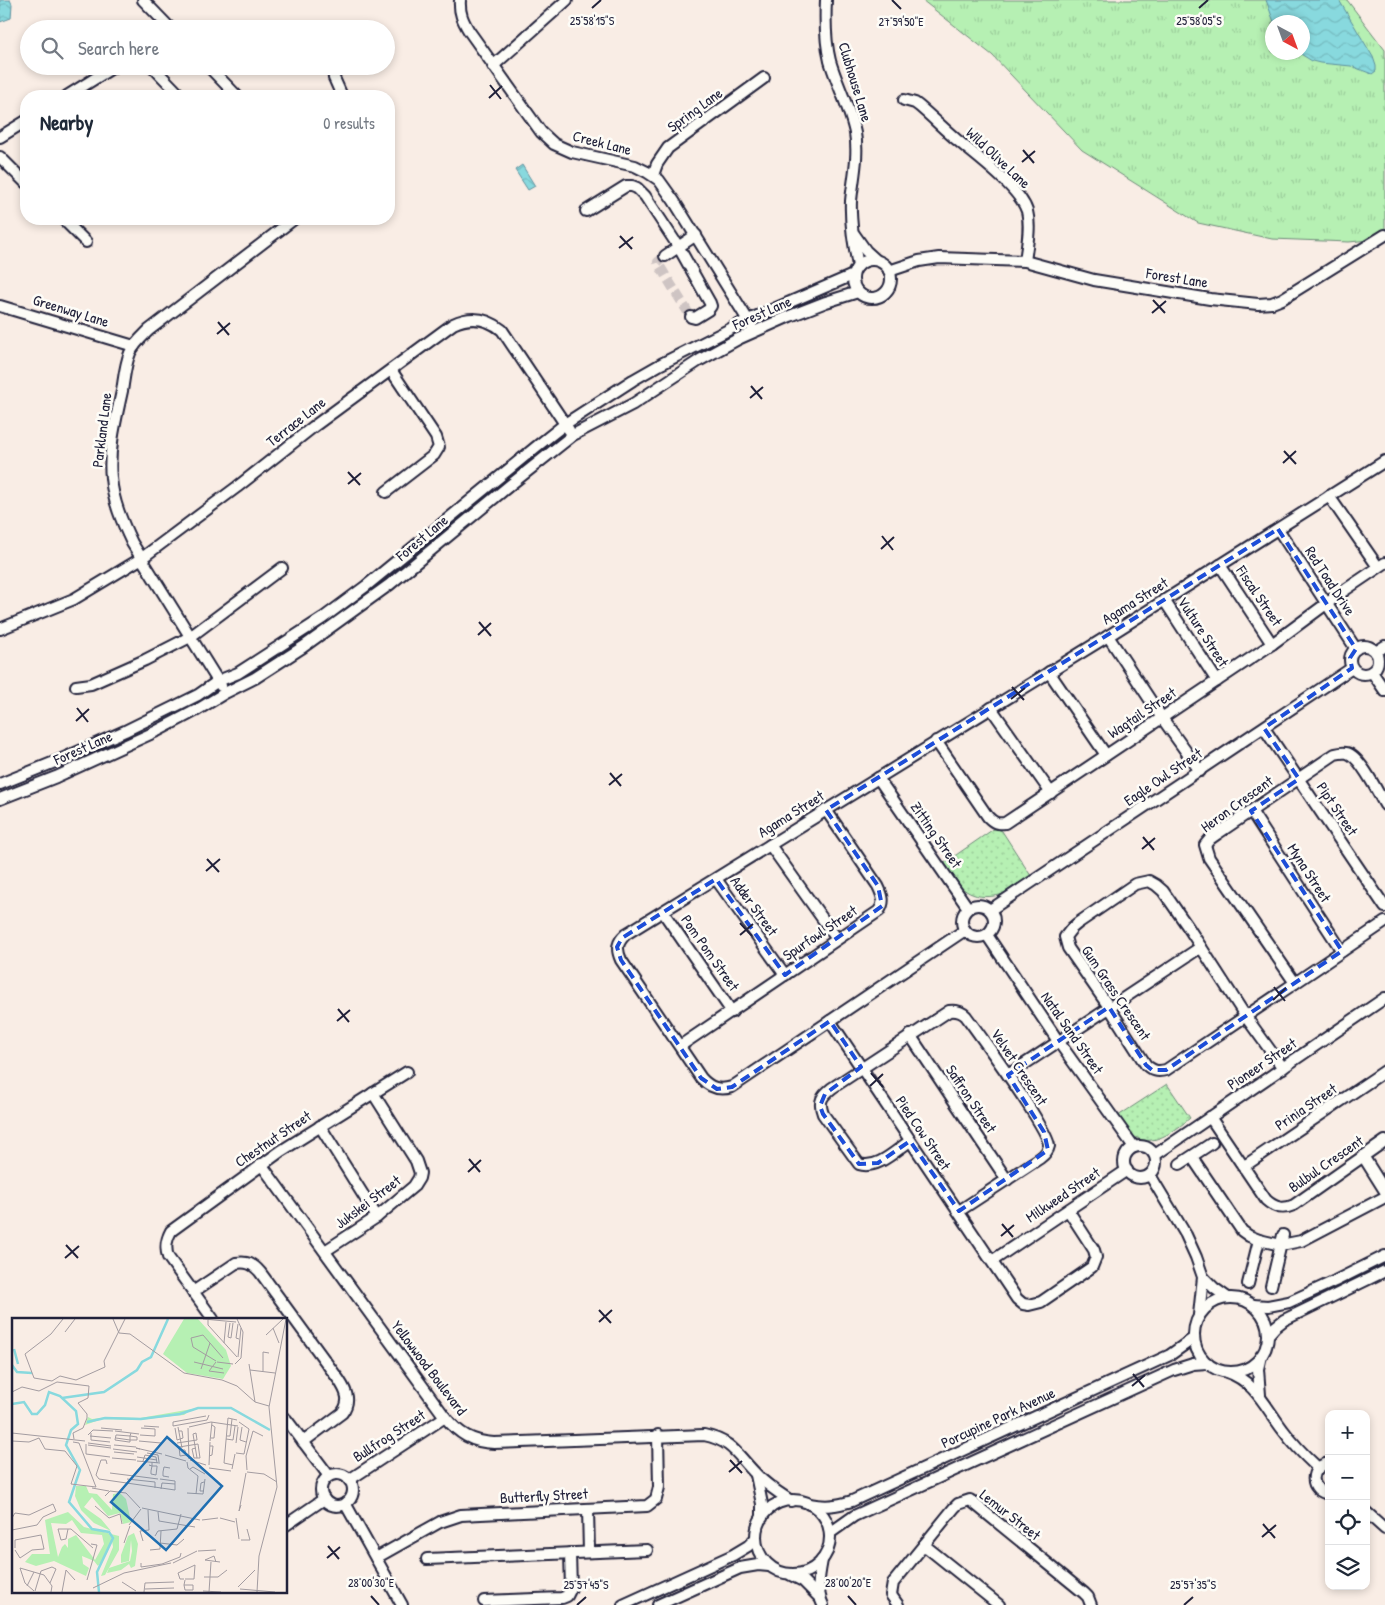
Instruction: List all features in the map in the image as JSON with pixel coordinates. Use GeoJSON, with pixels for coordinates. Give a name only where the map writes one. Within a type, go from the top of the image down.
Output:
{"type":"FeatureCollection","features":[{"type":"Feature","properties":{"kind":"street"},"geometry":{"type":"LineString","coordinates":[[143,0],[162,20]]}},
{"type":"Feature","properties":{"kind":"street","name":"Creek Lane"},"geometry":{"type":"LineString","coordinates":[[460,0],[462,20],[541,132],[554,144],[572,152],[635,166],[652,175],[666,188],[755,332]]}},
{"type":"Feature","properties":{"kind":"street"},"geometry":{"type":"LineString","coordinates":[[493,66],[567,0]]}},
{"type":"Feature","properties":{"kind":"street","name":"Clubhouse Lane"},"geometry":{"type":"LineString","coordinates":[[826,0],[826,41],[830,61],[855,134],[856,165],[851,202],[856,271]]}},
{"type":"Feature","properties":{"kind":"street"},"geometry":{"type":"LineString","coordinates":[[77,90],[101,75]]}},
{"type":"Feature","properties":{"kind":"street"},"geometry":{"type":"LineString","coordinates":[[161,75],[175,90]]}},
{"type":"Feature","properties":{"kind":"street"},"geometry":{"type":"LineString","coordinates":[[217,75],[232,90]]}},
{"type":"Feature","properties":{"kind":"street"},"geometry":{"type":"LineString","coordinates":[[334,75],[339,90]]}},
{"type":"Feature","properties":{"kind":"street","name":"Spring Lane"},"geometry":{"type":"LineString","coordinates":[[652,175],[668,148],[764,78]]}},
{"type":"Feature","properties":{"kind":"street","name":"Wild Olive Lane"},"geometry":{"type":"LineString","coordinates":[[904,100],[919,106],[1004,180],[1021,199],[1027,212],[1028,220],[1026,261]]}},
{"type":"Feature","properties":{"kind":"street"},"geometry":{"type":"LineString","coordinates":[[0,138],[20,125]]}},
{"type":"Feature","properties":{"kind":"street"},"geometry":{"type":"LineString","coordinates":[[0,156],[20,176]]}},
{"type":"Feature","properties":{"kind":"street"},"geometry":{"type":"LineString","coordinates":[[586,211],[621,188],[632,186],[646,196],[678,246],[710,303],[711,306],[708,310],[694,318],[691,317]]}},
{"type":"Feature","properties":{"kind":"street"},"geometry":{"type":"LineString","coordinates":[[69,225],[86,242]]}},
{"type":"Feature","properties":{"kind":"street","name":"Parkland Lane"},"geometry":{"type":"LineString","coordinates":[[225,693],[122,522],[115,500],[111,477],[114,432],[127,361],[134,346],[149,330],[286,225]]}},
{"type":"Feature","properties":{"kind":"street"},"geometry":{"type":"LineString","coordinates":[[853,233],[866,251],[889,271],[891,279],[890,286],[882,295],[871,298],[865,297],[858,292],[853,284],[856,271],[870,260],[876,260]]}},
{"type":"Feature","properties":{"kind":"street","name":"Forest Lane"},"geometry":{"type":"LineString","coordinates":[[889,271],[918,261],[939,258],[1026,261],[1094,280],[1210,299],[1265,304],[1282,299],[1385,235]]}},
{"type":"Feature","properties":{"kind":"street"},"geometry":{"type":"LineString","coordinates":[[665,256],[696,236]]}},
{"type":"Feature","properties":{"kind":"street","name":"Forest Lane"},"geometry":{"type":"LineString","coordinates":[[0,784],[125,731],[198,695],[218,681],[267,655],[359,591],[565,424],[661,364],[748,320],[856,271]]}},
{"type":"Feature","properties":{"kind":"street","name":"Forest Lane"},"geometry":{"type":"LineString","coordinates":[[0,799],[56,777],[157,731],[255,678],[287,658],[389,585],[573,435],[640,400],[700,360],[755,332],[826,302],[858,292]]}},
{"type":"Feature","properties":{"kind":"street","name":"Greenway Lane"},"geometry":{"type":"LineString","coordinates":[[0,306],[134,346]]}},
{"type":"Feature","properties":{"kind":"street","name":"Terrace Lane"},"geometry":{"type":"LineString","coordinates":[[0,629],[74,599],[142,558],[313,427],[453,324],[462,320],[470,318],[486,321],[495,324],[502,330],[573,435]]}},
{"type":"Feature","properties":{"kind":"street"},"geometry":{"type":"LineString","coordinates":[[386,492],[434,455],[439,447],[436,437],[391,370]]}},
{"type":"Feature","properties":{"kind":"street","name":"Agama Street"},"geometry":{"type":"LineString","coordinates":[[964,930],[732,1087],[725,1089],[717,1089],[706,1083],[618,953],[619,942],[626,934],[1385,462]]}},
{"type":"Feature","properties":{"kind":"street"},"geometry":{"type":"LineString","coordinates":[[1329,496],[1382,565]]}},
{"type":"Feature","properties":{"kind":"street","name":"Red Toad Drive"},"geometry":{"type":"LineString","coordinates":[[1278,529],[1356,649]]}},
{"type":"Feature","properties":{"kind":"street","name":"Fiscal Street"},"geometry":{"type":"LineString","coordinates":[[1220,565],[1272,644]]}},
{"type":"Feature","properties":{"kind":"street","name":"Wagtail Street"},"geometry":{"type":"LineString","coordinates":[[936,741],[988,817],[993,822],[1005,823],[1272,644],[1382,565]]}},
{"type":"Feature","properties":{"kind":"street"},"geometry":{"type":"LineString","coordinates":[[76,686],[91,684],[190,637],[282,568]]}},
{"type":"Feature","properties":{"kind":"street","name":"Vulture Street"},"geometry":{"type":"LineString","coordinates":[[1164,600],[1217,681]]}},
{"type":"Feature","properties":{"kind":"street"},"geometry":{"type":"LineString","coordinates":[[1108,636],[1162,718],[1200,771]]}},
{"type":"Feature","properties":{"kind":"street"},"geometry":{"type":"LineString","coordinates":[[1363,646],[1370,647],[1376,652],[1378,663],[1372,672],[1365,675],[1358,673],[1352,668],[1350,658],[1356,649],[1363,646]]}},
{"type":"Feature","properties":{"kind":"street"},"geometry":{"type":"LineString","coordinates":[[1376,652],[1385,646]]}},
{"type":"Feature","properties":{"kind":"street","name":"Eagle Owl Street"},"geometry":{"type":"LineString","coordinates":[[990,910],[1352,668]]}},
{"type":"Feature","properties":{"kind":"street"},"geometry":{"type":"LineString","coordinates":[[1049,672],[1106,754]]}},
{"type":"Feature","properties":{"kind":"street"},"geometry":{"type":"LineString","coordinates":[[1372,672],[1385,691]]}},
{"type":"Feature","properties":{"kind":"street"},"geometry":{"type":"LineString","coordinates":[[991,708],[1051,793]]}},
{"type":"Feature","properties":{"kind":"street","name":"Pipt Street"},"geometry":{"type":"LineString","coordinates":[[1264,728],[1385,907]]}},
{"type":"Feature","properties":{"kind":"street","name":"Heron Crescent"},"geometry":{"type":"LineString","coordinates":[[1295,983],[1209,858],[1206,845],[1210,839],[1335,754],[1348,753],[1358,761],[1385,805]]}},
{"type":"Feature","properties":{"kind":"street","name":"Zitting Street"},"geometry":{"type":"LineString","coordinates":[[878,778],[968,908]]}},
{"type":"Feature","properties":{"kind":"street","name":"Spurfowl Street"},"geometry":{"type":"LineString","coordinates":[[680,1046],[879,911],[883,900],[878,886],[826,810]]}},
{"type":"Feature","properties":{"kind":"street","name":"Myna Street"},"geometry":{"type":"LineString","coordinates":[[1251,811],[1342,951]]}},
{"type":"Feature","properties":{"kind":"street"},"geometry":{"type":"LineString","coordinates":[[770,845],[837,939]]}},
{"type":"Feature","properties":{"kind":"street","name":"Adder Street"},"geometry":{"type":"LineString","coordinates":[[716,879],[785,975]]}},
{"type":"Feature","properties":{"kind":"street","name":"Gum Grass Crescent"},"geometry":{"type":"LineString","coordinates":[[1246,1017],[1166,1070],[1159,1072],[1152,1070],[1146,1065],[1068,948],[1065,937],[1078,923],[1135,884],[1149,881],[1156,885],[1188,926],[1246,1017],[1283,1068]]}},
{"type":"Feature","properties":{"kind":"street"},"geometry":{"type":"LineString","coordinates":[[978,905],[990,910],[994,921],[991,931],[987,935],[976,938],[964,930],[962,917],[968,908],[978,905]]}},
{"type":"Feature","properties":{"kind":"street","name":"Pom Pom Street"},"geometry":{"type":"LineString","coordinates":[[663,912],[732,1012]]}},
{"type":"Feature","properties":{"kind":"street"},"geometry":{"type":"LineString","coordinates":[[1246,1017],[1385,922]]}},
{"type":"Feature","properties":{"kind":"street","name":"Natal Sand Street"},"geometry":{"type":"LineString","coordinates":[[987,935],[1058,1041],[1134,1147]]}},
{"type":"Feature","properties":{"kind":"street"},"geometry":{"type":"LineString","coordinates":[[1008,1075],[1201,947]]}},
{"type":"Feature","properties":{"kind":"street","name":"Pioneer Street"},"geometry":{"type":"LineString","coordinates":[[1155,1155],[1385,998]]}},
{"type":"Feature","properties":{"kind":"street","name":"Velvet Crescent"},"geometry":{"type":"LineString","coordinates":[[910,1141],[878,1163],[870,1166],[859,1164],[823,1114],[820,1106],[821,1100],[825,1094],[861,1067],[948,1011],[955,1010],[966,1016],[1008,1075],[1044,1132],[1049,1145],[1048,1150],[1040,1158],[959,1211]]}},
{"type":"Feature","properties":{"kind":"street","name":"Pied Cow Street"},"geometry":{"type":"LineString","coordinates":[[830,1021],[1017,1299],[1023,1304],[1029,1305],[1041,1302],[1086,1272],[1095,1262],[1094,1250],[1068,1210]]}},
{"type":"Feature","properties":{"kind":"street","name":"Saffron Street"},"geometry":{"type":"LineString","coordinates":[[910,1035],[1007,1180]]}},
{"type":"Feature","properties":{"kind":"street","name":"Prinia Street"},"geometry":{"type":"LineString","coordinates":[[1243,1167],[1385,1071]]}},
{"type":"Feature","properties":{"kind":"street","name":"Chestnut Street"},"geometry":{"type":"LineString","coordinates":[[194,1292],[168,1257],[166,1242],[171,1231],[261,1164],[407,1072]]}},
{"type":"Feature","properties":{"kind":"street","name":"Jukskei Street"},"geometry":{"type":"LineString","coordinates":[[325,1251],[377,1216],[414,1186],[419,1178],[420,1173],[416,1161],[373,1093]]}},
{"type":"Feature","properties":{"kind":"street","name":"Bulbul Crescent"},"geometry":{"type":"LineString","coordinates":[[1210,1117],[1266,1200],[1273,1206],[1281,1208],[1287,1208],[1385,1141]]}},
{"type":"Feature","properties":{"kind":"street"},"geometry":{"type":"LineString","coordinates":[[320,1126],[377,1216]]}},
{"type":"Feature","properties":{"kind":"street"},"geometry":{"type":"LineString","coordinates":[[1180,1164],[1212,1143]]}},
{"type":"Feature","properties":{"kind":"street"},"geometry":{"type":"LineString","coordinates":[[1144,1146],[1155,1155],[1156,1166],[1150,1175],[1146,1177],[1135,1177],[1127,1170],[1124,1160],[1134,1147],[1144,1146]]}},
{"type":"Feature","properties":{"kind":"street"},"geometry":{"type":"LineString","coordinates":[[1363,1156],[1385,1191]]}},
{"type":"Feature","properties":{"kind":"street"},"geometry":{"type":"LineString","coordinates":[[1192,1157],[1242,1231],[1259,1240],[1301,1241],[1385,1197]]}},
{"type":"Feature","properties":{"kind":"street","name":"Yellowwood Boulevard"},"geometry":{"type":"LineString","coordinates":[[261,1164],[446,1417],[466,1437],[485,1443],[704,1434],[724,1441],[733,1448],[756,1475],[791,1500]]}},
{"type":"Feature","properties":{"kind":"street","name":"Milkweed Street"},"geometry":{"type":"LineString","coordinates":[[992,1261],[1127,1170]]}},
{"type":"Feature","properties":{"kind":"street"},"geometry":{"type":"LineString","coordinates":[[1150,1175],[1186,1235],[1203,1277],[1199,1316],[1194,1338],[1200,1356],[1215,1369],[1235,1375],[1260,1395],[1284,1432],[1301,1453],[1318,1468]]}},
{"type":"Feature","properties":{"kind":"street"},"geometry":{"type":"LineString","coordinates":[[1248,1284],[1259,1240]]}},
{"type":"Feature","properties":{"kind":"street"},"geometry":{"type":"LineString","coordinates":[[1271,1286],[1282,1240]]}},
{"type":"Feature","properties":{"kind":"street"},"geometry":{"type":"LineString","coordinates":[[1253,1305],[1274,1306],[1289,1302],[1385,1256]]}},
{"type":"Feature","properties":{"kind":"street"},"geometry":{"type":"LineString","coordinates":[[212,1318],[194,1292],[236,1263],[250,1264],[260,1272],[333,1372],[348,1396],[346,1408],[342,1413],[303,1442]]}},
{"type":"Feature","properties":{"kind":"street"},"geometry":{"type":"LineString","coordinates":[[1268,1335],[1274,1327],[1284,1320],[1385,1271]]}},
{"type":"Feature","properties":{"kind":"street"},"geometry":{"type":"LineString","coordinates":[[1203,1277],[1228,1298]]}},
{"type":"Feature","properties":{"kind":"street"},"geometry":{"type":"LineString","coordinates":[[1199,1316],[1215,1301],[1228,1298],[1241,1299],[1253,1305],[1264,1318],[1268,1335],[1258,1369],[1260,1395]]}},
{"type":"Feature","properties":{"kind":"street","name":"Porcupine Park Avenue"},"geometry":{"type":"LineString","coordinates":[[809,1504],[827,1507],[852,1501],[1165,1358],[1194,1338]]}},
{"type":"Feature","properties":{"kind":"street"},"geometry":{"type":"LineString","coordinates":[[1226,1372],[1236,1372],[1246,1368],[1255,1363],[1262,1355]]}},
{"type":"Feature","properties":{"kind":"street","name":"Porcupine Park Avenue"},"geometry":{"type":"LineString","coordinates":[[830,1533],[854,1516],[1174,1370],[1193,1364],[1207,1363]]}},
{"type":"Feature","properties":{"kind":"street","name":"Bullfrog Street"},"geometry":{"type":"LineString","coordinates":[[350,1480],[446,1417]]}},
{"type":"Feature","properties":{"kind":"street"},"geometry":{"type":"LineString","coordinates":[[288,1422],[330,1476]]}},
{"type":"Feature","properties":{"kind":"street","name":"Butterfly Street"},"geometry":{"type":"LineString","coordinates":[[376,1558],[440,1522],[455,1516],[648,1506],[656,1499],[659,1487],[658,1435]]}},
{"type":"Feature","properties":{"kind":"street"},"geometry":{"type":"LineString","coordinates":[[1325,1464],[1318,1468],[1314,1477],[1316,1487],[1325,1493]]}},
{"type":"Feature","properties":{"kind":"street"},"geometry":{"type":"LineString","coordinates":[[338,1474],[350,1480],[353,1488],[352,1493],[345,1504],[331,1505],[324,1499],[321,1491],[322,1486],[330,1476],[338,1474]]}},
{"type":"Feature","properties":{"kind":"street","name":"Yellowwood Boulevard"},"geometry":{"type":"LineString","coordinates":[[756,1475],[760,1491],[762,1518]]}},
{"type":"Feature","properties":{"kind":"street"},"geometry":{"type":"LineString","coordinates":[[288,1524],[324,1499]]}},
{"type":"Feature","properties":{"kind":"street"},"geometry":{"type":"LineString","coordinates":[[658,1605],[740,1568],[758,1565],[769,1566],[783,1573],[790,1574],[802,1573],[813,1568],[822,1560],[830,1543],[830,1533],[823,1516],[817,1509],[809,1504],[791,1500],[774,1506],[762,1518],[756,1538],[762,1558],[769,1566]]}},
{"type":"Feature","properties":{"kind":"street","name":"Lemur Street"},"geometry":{"type":"LineString","coordinates":[[898,1605],[891,1595],[893,1583],[954,1508],[970,1500],[1088,1597],[1091,1605]]}},
{"type":"Feature","properties":{"kind":"street"},"geometry":{"type":"LineString","coordinates":[[345,1504],[402,1605]]}},
{"type":"Feature","properties":{"kind":"street"},"geometry":{"type":"LineString","coordinates":[[588,1509],[589,1552]]}},
{"type":"Feature","properties":{"kind":"street"},"geometry":{"type":"LineString","coordinates":[[1370,1516],[1385,1529]]}},
{"type":"Feature","properties":{"kind":"street"},"geometry":{"type":"LineString","coordinates":[[623,1605],[733,1555],[748,1546],[756,1538]]}},
{"type":"Feature","properties":{"kind":"street"},"geometry":{"type":"LineString","coordinates":[[924,1545],[999,1605]]}},
{"type":"Feature","properties":{"kind":"street"},"geometry":{"type":"LineString","coordinates":[[427,1559],[647,1550]]}},
{"type":"Feature","properties":{"kind":"street"},"geometry":{"type":"LineString","coordinates":[[484,1601],[562,1598],[567,1596],[571,1588],[570,1553]]}},
{"type":"Feature","properties":{"kind":"street"},"geometry":{"type":"LineString","coordinates":[[821,1601],[818,1585],[822,1560]]}},
{"type":"Feature","properties":{"kind":"street"},"geometry":{"type":"LineString","coordinates":[[790,1574],[803,1581],[821,1601]]}},
{"type":"Feature","properties":{"kind":"highlighted area"},"geometry":{"type":"Polygon","coordinates":[[[1278,529],[1356,649],[1350,658],[1352,668],[1264,728],[1299,779],[1251,811],[1342,951],[1166,1070],[1152,1070],[1146,1065],[1109,1007],[1008,1075],[1044,1132],[1048,1150],[959,1211],[910,1141],[878,1163],[859,1164],[823,1114],[820,1106],[825,1094],[861,1067],[830,1021],[732,1087],[717,1089],[701,1078],[621,960],[617,947],[622,938],[716,879],[785,975],[882,906],[878,886],[826,810],[1278,529]]]}},
{"type":"Feature","properties":{"kind":"green space"},"geometry":{"type":"Polygon","coordinates":[[[922,0],[1347,0],[1385,50],[1385,232],[1369,240],[1349,242],[1272,239],[1198,223],[1082,150],[992,55],[922,0]]]}},
{"type":"Feature","properties":{"kind":"green space"},"geometry":{"type":"Polygon","coordinates":[[[995,828],[1002,831],[1031,876],[1018,887],[1006,893],[985,897],[976,896],[963,889],[943,864],[995,828]]]}},
{"type":"Feature","properties":{"kind":"green space"},"geometry":{"type":"Polygon","coordinates":[[[1167,1084],[1190,1118],[1163,1137],[1147,1140],[1139,1139],[1132,1135],[1118,1116],[1167,1084]]]}},
{"type":"Feature","properties":{"kind":"water"},"geometry":{"type":"Polygon","coordinates":[[[0,0],[10,0],[12,4],[11,18],[0,22],[0,0]]]}},
{"type":"Feature","properties":{"kind":"water"},"geometry":{"type":"Polygon","coordinates":[[[1266,0],[1339,0],[1373,57],[1376,71],[1372,74],[1351,66],[1312,61],[1310,60],[1310,15],[1271,15],[1266,0]]]}},
{"type":"Feature","properties":{"kind":"water"},"geometry":{"type":"Polygon","coordinates":[[[522,165],[535,186],[528,190],[515,170],[522,165]]]}},
{"type":"Feature","properties":{"kind":"tunnel"},"geometry":{"type":"LineString","coordinates":[[665,256],[658,262],[659,265],[691,317]]}}]}
